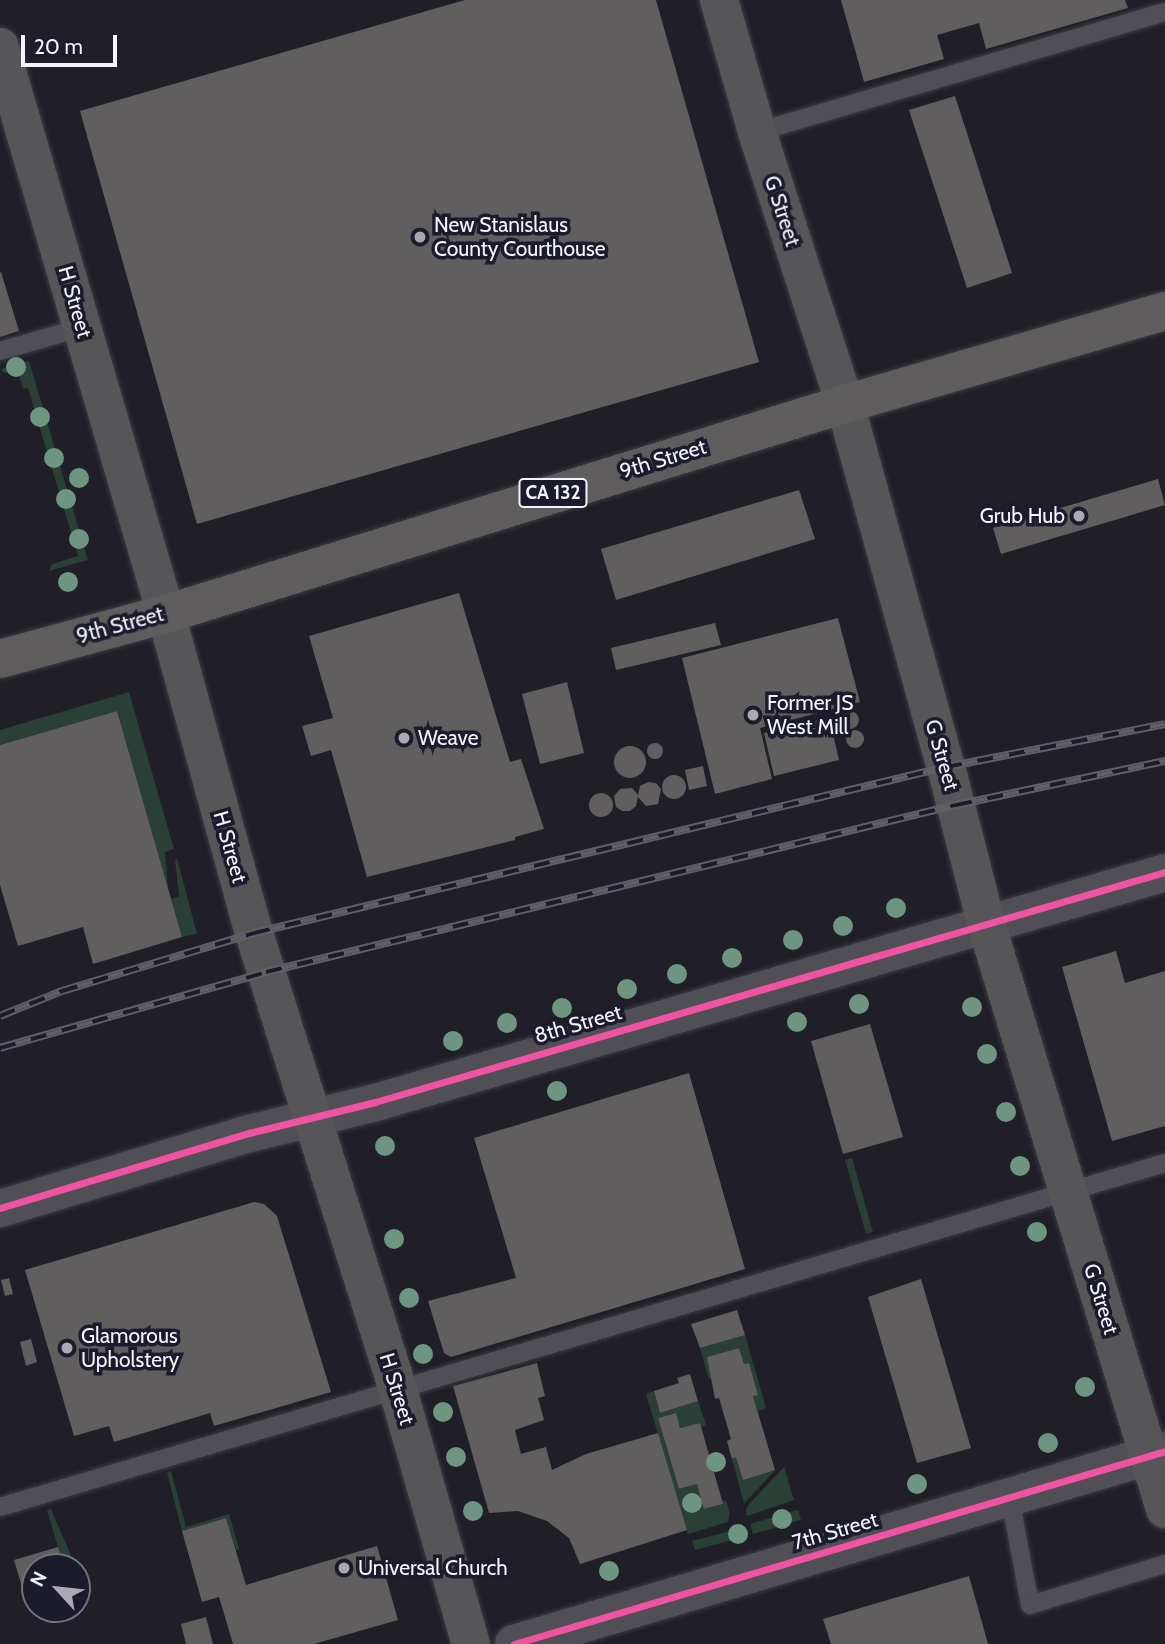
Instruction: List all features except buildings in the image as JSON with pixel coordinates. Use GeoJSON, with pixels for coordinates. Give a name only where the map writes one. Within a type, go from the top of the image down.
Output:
{"type":"FeatureCollection","features":[{"type":"Feature","properties":{"kind":"main road","name":"G Street"},"geometry":{"type":"LineString","coordinates":[[719,0],[757,132],[845,404],[950,780],[986,923],[1069,1192],[1157,1453],[1165,1509]]}},
{"type":"Feature","properties":{"kind":"main road","name":"H Street"},"geometry":{"type":"LineString","coordinates":[[2,59],[166,614],[254,933],[398,1390],[471,1644]]}},
{"type":"Feature","properties":{"kind":"main road","name":"9th Street"},"geometry":{"type":"LineString","coordinates":[[0,659],[166,614],[845,404],[1165,311]]}},
{"type":"Feature","properties":{"kind":"street","name":"8th Street"},"geometry":{"type":"LineString","coordinates":[[0,1208],[249,1133],[375,1102],[1165,872]]}},
{"type":"Feature","properties":{"kind":"street","name":"7th Street"},"geometry":{"type":"LineString","coordinates":[[514,1644],[1157,1453]]}},
{"type":"Feature","properties":{"kind":"lane"},"geometry":{"type":"LineString","coordinates":[[757,132],[1165,12]]}},
{"type":"Feature","properties":{"kind":"lane"},"geometry":{"type":"LineString","coordinates":[[0,351],[83,327]]}},
{"type":"Feature","properties":{"kind":"lane"},"geometry":{"type":"LineString","coordinates":[[0,1507],[1165,1163]]}},
{"type":"Feature","properties":{"kind":"lane"},"geometry":{"type":"LineString","coordinates":[[1010,1498],[1030,1605],[1165,1564]]}},
{"type":"Feature","properties":{"kind":"green space"},"geometry":{"type":"Polygon","coordinates":[[[29,361],[88,560],[49,571],[52,564],[78,556],[28,388],[23,389],[18,371],[4,373],[1,369],[29,361]]]}},
{"type":"Feature","properties":{"kind":"green space"},"geometry":{"type":"Polygon","coordinates":[[[129,692],[174,849],[165,852],[168,889],[117,711],[0,745],[0,730],[129,692]]]}},
{"type":"Feature","properties":{"kind":"green space"},"geometry":{"type":"Polygon","coordinates":[[[177,858],[197,934],[182,937],[171,899],[179,896],[175,860],[177,858]]]}},
{"type":"Feature","properties":{"kind":"green space"},"geometry":{"type":"Polygon","coordinates":[[[852,1158],[873,1232],[866,1234],[845,1160],[852,1158]]]}},
{"type":"Feature","properties":{"kind":"green space"},"geometry":{"type":"Polygon","coordinates":[[[745,1335],[766,1408],[758,1411],[753,1396],[758,1394],[749,1363],[744,1364],[739,1348],[707,1357],[713,1379],[709,1379],[700,1348],[745,1335]]]}},
{"type":"Feature","properties":{"kind":"green space"},"geometry":{"type":"Polygon","coordinates":[[[654,1391],[660,1413],[698,1401],[706,1425],[701,1427],[700,1423],[680,1428],[675,1413],[658,1418],[679,1489],[697,1484],[705,1509],[723,1504],[722,1501],[726,1500],[730,1514],[728,1522],[688,1534],[646,1394],[654,1391]]]}},
{"type":"Feature","properties":{"kind":"green space"},"geometry":{"type":"Polygon","coordinates":[[[736,1457],[775,1470],[744,1504],[732,1459],[736,1457]]]}},
{"type":"Feature","properties":{"kind":"green space"},"geometry":{"type":"Polygon","coordinates":[[[784,1467],[794,1500],[747,1516],[746,1510],[750,1503],[784,1467]]]}},
{"type":"Feature","properties":{"kind":"green space"},"geometry":{"type":"Polygon","coordinates":[[[171,1471],[186,1527],[229,1514],[239,1549],[236,1550],[226,1518],[182,1531],[167,1473],[171,1471]]]}},
{"type":"Feature","properties":{"kind":"green space"},"geometry":{"type":"Polygon","coordinates":[[[51,1509],[70,1553],[60,1553],[47,1510],[51,1509]]]}},
{"type":"Feature","properties":{"kind":"green space"},"geometry":{"type":"Polygon","coordinates":[[[798,1510],[801,1520],[753,1534],[750,1524],[798,1510]]]}},
{"type":"Feature","properties":{"kind":"green space"},"geometry":{"type":"Polygon","coordinates":[[[745,1527],[747,1536],[695,1550],[692,1541],[745,1527]]]}},
{"type":"Feature","properties":{"kind":"railway"},"geometry":{"type":"LineString","coordinates":[[0,1016],[62,991],[254,933],[946,767],[1165,724]]}},
{"type":"Feature","properties":{"kind":"railway"},"geometry":{"type":"LineString","coordinates":[[0,1048],[266,972],[956,805],[1165,761]]}},
{"type":"Feature","properties":{"kind":"cycle path"},"geometry":{"type":"LineString","coordinates":[[0,1208],[249,1133],[375,1102],[1165,872]]}},
{"type":"Feature","properties":{"kind":"cycle path"},"geometry":{"type":"LineString","coordinates":[[514,1644],[1165,1451]]}},
{"type":"Feature","properties":{"kind":"place","name":"New Stanislaus County Courthouse"},"geometry":{"type":"Point","coordinates":[420,237]}},
{"type":"Feature","properties":{"kind":"place","name":"Grub Hub"},"geometry":{"type":"Point","coordinates":[1079,516]}},
{"type":"Feature","properties":{"kind":"place","name":"Former JS West Mill"},"geometry":{"type":"Point","coordinates":[753,715]}},
{"type":"Feature","properties":{"kind":"place","name":"Weave"},"geometry":{"type":"Point","coordinates":[404,738]}},
{"type":"Feature","properties":{"kind":"place","name":"Glamorous Upholstery"},"geometry":{"type":"Point","coordinates":[67,1348]}},
{"type":"Feature","properties":{"kind":"place","name":"Universal Church"},"geometry":{"type":"Point","coordinates":[344,1568]}}]}
